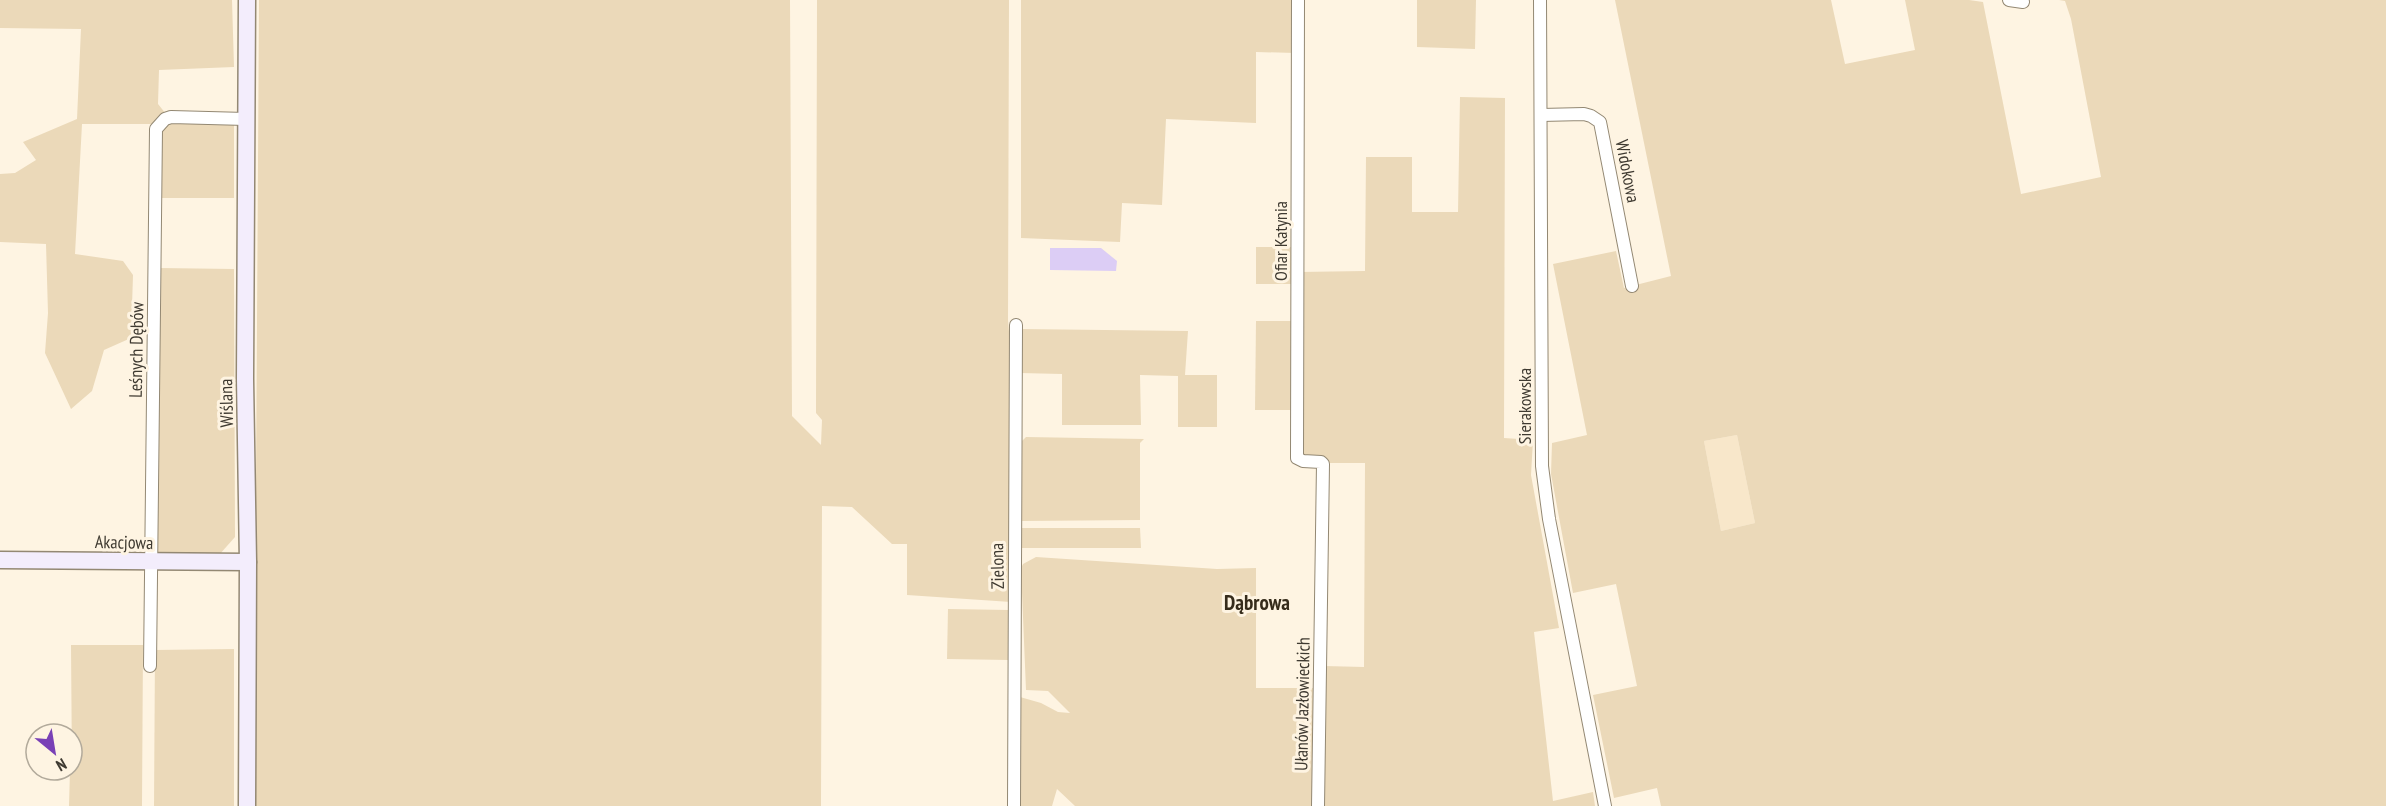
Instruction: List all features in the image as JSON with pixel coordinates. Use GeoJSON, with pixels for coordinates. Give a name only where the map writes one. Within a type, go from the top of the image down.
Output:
{"type":"FeatureCollection","features":[{"type":"Feature","properties":{"kind":"main road","name":"Wiślana"},"geometry":{"type":"LineString","coordinates":[[247,0],[245,379],[248,562],[247,806]]}},
{"type":"Feature","properties":{"kind":"main road","name":"Akacjowa"},"geometry":{"type":"LineString","coordinates":[[0,560],[248,562]]}},
{"type":"Feature","properties":{"kind":"street","name":"Ofiar Katynia"},"geometry":{"type":"LineString","coordinates":[[1298,0],[1297,458],[1302,461],[1320,461]]}},
{"type":"Feature","properties":{"kind":"street","name":"Sierakowska"},"geometry":{"type":"LineString","coordinates":[[1540,0],[1542,466],[1549,519],[1605,806]]}},
{"type":"Feature","properties":{"kind":"street"},"geometry":{"type":"LineString","coordinates":[[2009,0],[2022,2]]}},
{"type":"Feature","properties":{"kind":"street","name":"Widokowa"},"geometry":{"type":"LineString","coordinates":[[1541,115],[1584,114],[1600,122],[1632,286]]}},
{"type":"Feature","properties":{"kind":"street","name":"Leśnych Dębów"},"geometry":{"type":"LineString","coordinates":[[150,666],[156,129],[158,124],[171,117],[246,119]]}},
{"type":"Feature","properties":{"kind":"street","name":"Zielona"},"geometry":{"type":"LineString","coordinates":[[1014,806],[1016,326]]}},
{"type":"Feature","properties":{"kind":"street","name":"Ułanów Jazłowieckich"},"geometry":{"type":"LineString","coordinates":[[1318,806],[1323,464],[1320,461]]}},
{"type":"Feature","properties":{"kind":"shaded area"},"geometry":{"type":"Polygon","coordinates":[[[0,0],[232,0],[234,67],[159,70],[158,104],[166,114],[152,124],[82,124],[75,254],[123,261],[133,275],[131,338],[104,350],[92,391],[71,409],[45,353],[48,313],[46,244],[0,242],[0,174],[15,173],[36,160],[23,142],[77,119],[81,29],[0,28],[0,0]]]}},
{"type":"Feature","properties":{"kind":"shaded area"},"geometry":{"type":"Polygon","coordinates":[[[259,0],[790,0],[792,416],[821,445],[822,420],[816,413],[817,0],[1009,0],[1008,320],[1012,368],[1011,602],[907,595],[907,544],[892,544],[852,507],[822,506],[821,806],[254,806],[259,0]]]}},
{"type":"Feature","properties":{"kind":"shaded area"},"geometry":{"type":"Polygon","coordinates":[[[1021,0],[1295,0],[1295,53],[1256,52],[1256,123],[1166,119],[1162,205],[1122,203],[1120,242],[1021,238],[1021,0]]]}},
{"type":"Feature","properties":{"kind":"shaded area"},"geometry":{"type":"Polygon","coordinates":[[[1417,0],[1476,0],[1475,49],[1417,47],[1417,0]]]}},
{"type":"Feature","properties":{"kind":"shaded area"},"geometry":{"type":"Polygon","coordinates":[[[1615,0],[1831,0],[1845,64],[1915,50],[1905,0],[1983,2],[2021,194],[2101,177],[2071,19],[2065,1],[2059,0],[2386,0],[2386,806],[1661,806],[1657,788],[1614,798],[1593,695],[1637,686],[1616,584],[1573,593],[1551,474],[1552,443],[1587,435],[1553,264],[1616,251],[1624,288],[1671,276],[1615,0]],[[1737,435],[1704,441],[1721,531],[1755,523],[1737,435]]]}},
{"type":"Feature","properties":{"kind":"shaded area"},"geometry":{"type":"Polygon","coordinates":[[[1460,97],[1505,98],[1504,438],[1533,440],[1531,475],[1559,628],[1534,632],[1553,801],[1593,792],[1595,806],[1323,806],[1324,666],[1364,667],[1365,463],[1326,463],[1299,455],[1299,272],[1365,271],[1366,157],[1412,157],[1412,212],[1458,212],[1460,97]]]}},
{"type":"Feature","properties":{"kind":"shaded area"},"geometry":{"type":"Polygon","coordinates":[[[234,123],[234,198],[161,198],[159,127],[164,124],[234,123]]]}},
{"type":"Feature","properties":{"kind":"shaded area"},"geometry":{"type":"Polygon","coordinates":[[[1256,247],[1295,247],[1296,284],[1256,284],[1256,247]]]}},
{"type":"Feature","properties":{"kind":"shaded area"},"geometry":{"type":"Polygon","coordinates":[[[1050,248],[1101,248],[1117,261],[1116,271],[1050,270],[1050,248]]]}},
{"type":"Feature","properties":{"kind":"shaded area"},"geometry":{"type":"Polygon","coordinates":[[[159,268],[234,269],[235,537],[219,555],[158,553],[159,268]]]}},
{"type":"Feature","properties":{"kind":"shaded area"},"geometry":{"type":"Polygon","coordinates":[[[1256,321],[1295,321],[1295,410],[1255,410],[1256,321]]]}},
{"type":"Feature","properties":{"kind":"shaded area"},"geometry":{"type":"Polygon","coordinates":[[[1021,329],[1188,331],[1185,375],[1217,375],[1217,427],[1178,427],[1178,376],[1140,375],[1141,425],[1062,425],[1062,374],[1020,373],[1021,329]]]}},
{"type":"Feature","properties":{"kind":"shaded area"},"geometry":{"type":"Polygon","coordinates":[[[1737,435],[1755,523],[1721,531],[1704,441],[1737,435]]]}},
{"type":"Feature","properties":{"kind":"shaded area"},"geometry":{"type":"Polygon","coordinates":[[[1026,437],[1144,439],[1140,443],[1140,520],[1022,521],[1022,441],[1026,437]]]}},
{"type":"Feature","properties":{"kind":"shaded area"},"geometry":{"type":"Polygon","coordinates":[[[1022,528],[1140,528],[1141,548],[1022,548],[1022,528]]]}},
{"type":"Feature","properties":{"kind":"shaded area"},"geometry":{"type":"Polygon","coordinates":[[[1036,557],[1217,569],[1256,568],[1256,688],[1317,688],[1314,806],[1075,806],[1057,789],[1052,806],[1020,806],[1020,697],[1041,703],[1058,712],[1070,713],[1048,691],[1026,690],[1021,568],[1023,564],[1036,557]]]}},
{"type":"Feature","properties":{"kind":"shaded area"},"geometry":{"type":"Polygon","coordinates":[[[948,609],[1009,610],[1009,660],[947,659],[948,609]]]}},
{"type":"Feature","properties":{"kind":"shaded area"},"geometry":{"type":"Polygon","coordinates":[[[71,645],[143,645],[142,806],[69,806],[70,782],[84,782],[84,722],[72,722],[71,645]]]}},
{"type":"Feature","properties":{"kind":"shaded area"},"geometry":{"type":"Polygon","coordinates":[[[234,649],[234,806],[154,806],[155,650],[234,649]]]}},
{"type":"Feature","properties":{"kind":"district","name":"Dąbrowa"},"geometry":{"type":"Point","coordinates":[1257,602]}}]}
